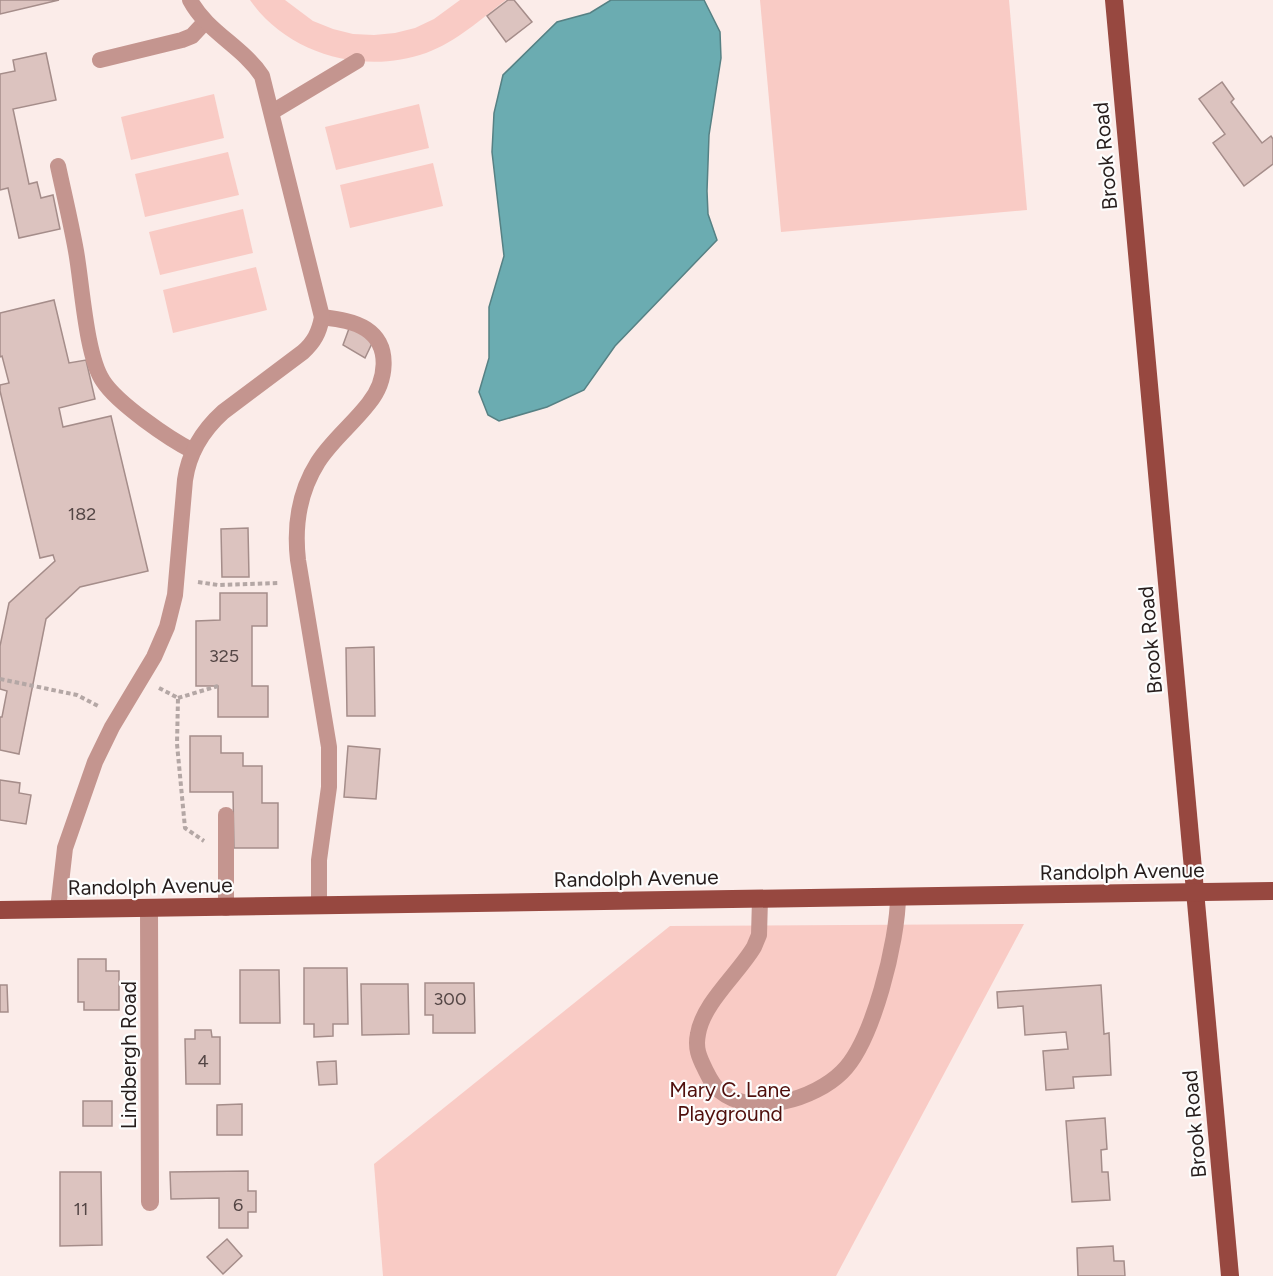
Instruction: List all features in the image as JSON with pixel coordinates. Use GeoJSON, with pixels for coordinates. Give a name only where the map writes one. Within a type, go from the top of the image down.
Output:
{"type":"FeatureCollection","features":[{"type":"Feature","properties":{"kind":"main road","name":"Brook Road"},"geometry":{"type":"LineString","coordinates":[[1114,0],[1230,1276]]}},
{"type":"Feature","properties":{"kind":"main road","name":"Randolph Avenue"},"geometry":{"type":"LineString","coordinates":[[0,910],[1273,891]]}},
{"type":"Feature","properties":{"kind":"street","name":"Lindbergh Road"},"geometry":{"type":"LineString","coordinates":[[149,909],[150,1202]]}},
{"type":"Feature","properties":{"kind":"lane"},"geometry":{"type":"LineString","coordinates":[[58,909],[65,848],[95,762],[118,717],[154,657],[167,627],[176,578],[187,464],[211,424],[223,412],[314,342],[320,330],[322,317],[262,76],[255,66],[205,22],[190,0]]}},
{"type":"Feature","properties":{"kind":"lane"},"geometry":{"type":"LineString","coordinates":[[100,60],[182,40],[192,36],[205,22]]}},
{"type":"Feature","properties":{"kind":"lane"},"geometry":{"type":"LineString","coordinates":[[272,112],[357,61]]}},
{"type":"Feature","properties":{"kind":"lane"},"geometry":{"type":"LineString","coordinates":[[58,166],[76,251],[91,345],[102,381],[122,401],[168,437],[193,451]]}},
{"type":"Feature","properties":{"kind":"lane"},"geometry":{"type":"LineString","coordinates":[[319,906],[319,860],[330,767],[326,726],[296,540],[301,499],[317,463],[329,446],[369,403],[377,390],[384,362],[382,347],[365,328],[322,317]]}},
{"type":"Feature","properties":{"kind":"lane"},"geometry":{"type":"LineString","coordinates":[[226,815],[226,908]]}},
{"type":"Feature","properties":{"kind":"lane"},"geometry":{"type":"LineString","coordinates":[[760,899],[760,928],[754,947],[704,1018],[698,1032],[696,1046],[699,1058],[711,1081],[720,1092],[732,1099],[748,1103],[798,1098],[814,1091],[837,1076],[856,1055],[870,1025],[894,943],[898,896]]}},
{"type":"Feature","properties":{"kind":"path"},"geometry":{"type":"LineString","coordinates":[[176,578],[218,585],[264,585],[302,581]]}},
{"type":"Feature","properties":{"kind":"path"},"geometry":{"type":"LineString","coordinates":[[0,679],[77,695],[118,717]]}},
{"type":"Feature","properties":{"kind":"path"},"geometry":{"type":"LineString","coordinates":[[141,679],[178,698],[218,686]]}},
{"type":"Feature","properties":{"kind":"path"},"geometry":{"type":"LineString","coordinates":[[178,698],[177,744],[185,828],[225,855]]}},
{"type":"Feature","properties":{"kind":"green space"},"geometry":{"type":"Polygon","coordinates":[[[250,0],[285,0],[313,21],[333,29],[353,34],[374,35],[415,28],[434,19],[460,0],[506,0],[448,43],[426,53],[378,62],[329,55],[306,47],[285,35],[266,19],[250,0]]]}},
{"type":"Feature","properties":{"kind":"green space"},"geometry":{"type":"Polygon","coordinates":[[[760,0],[1009,0],[1027,210],[781,232],[760,0]]]}},
{"type":"Feature","properties":{"kind":"green space"},"geometry":{"type":"Polygon","coordinates":[[[214,94],[224,138],[131,160],[121,117],[214,94]]]}},
{"type":"Feature","properties":{"kind":"green space"},"geometry":{"type":"Polygon","coordinates":[[[419,104],[429,148],[336,170],[325,127],[419,104]]]}},
{"type":"Feature","properties":{"kind":"green space"},"geometry":{"type":"Polygon","coordinates":[[[228,152],[239,195],[145,217],[135,174],[228,152]]]}},
{"type":"Feature","properties":{"kind":"green space"},"geometry":{"type":"Polygon","coordinates":[[[433,163],[443,206],[350,228],[340,185],[433,163]]]}},
{"type":"Feature","properties":{"kind":"green space"},"geometry":{"type":"Polygon","coordinates":[[[243,209],[253,253],[160,275],[149,232],[243,209]]]}},
{"type":"Feature","properties":{"kind":"green space"},"geometry":{"type":"Polygon","coordinates":[[[256,267],[267,310],[173,333],[163,290],[256,267]]]}},
{"type":"Feature","properties":{"kind":"green space","name":"Mary C. Lane Playground"},"geometry":{"type":"Polygon","coordinates":[[[1024,924],[836,1276],[383,1276],[374,1164],[670,926],[1024,924]]]}},
{"type":"Feature","properties":{"kind":"water"},"geometry":{"type":"Polygon","coordinates":[[[611,0],[704,0],[720,32],[721,58],[709,135],[707,191],[708,214],[717,240],[615,346],[584,390],[547,407],[499,421],[488,415],[479,392],[489,358],[489,307],[504,256],[492,152],[494,113],[503,75],[557,22],[590,13],[611,0]]]}},
{"type":"Feature","properties":{"kind":"building"},"geometry":{"type":"Polygon","coordinates":[[[0,0],[59,0],[0,14],[0,0]]]}},
{"type":"Feature","properties":{"kind":"building"},"geometry":{"type":"Polygon","coordinates":[[[508,0],[514,0],[532,22],[506,42],[487,16],[508,0]]]}},
{"type":"Feature","properties":{"kind":"building"},"geometry":{"type":"Polygon","coordinates":[[[46,53],[56,100],[13,109],[29,184],[37,182],[41,198],[53,195],[60,229],[19,238],[8,188],[0,190],[0,74],[15,71],[13,60],[46,53]]]}},
{"type":"Feature","properties":{"kind":"building"},"geometry":{"type":"Polygon","coordinates":[[[1222,82],[1234,99],[1231,102],[1262,143],[1271,136],[1273,139],[1273,164],[1244,186],[1213,143],[1225,134],[1199,99],[1222,82]]]}},
{"type":"Feature","properties":{"kind":"building"},"geometry":{"type":"Polygon","coordinates":[[[54,300],[69,363],[86,360],[95,399],[59,408],[63,427],[111,416],[148,571],[80,587],[46,619],[19,754],[0,750],[0,717],[2,717],[7,691],[0,689],[0,646],[9,603],[55,561],[53,555],[40,558],[0,391],[0,385],[9,383],[2,356],[0,357],[0,313],[54,300]]]}},
{"type":"Feature","properties":{"kind":"building"},"geometry":{"type":"Polygon","coordinates":[[[351,323],[375,337],[365,358],[343,345],[351,323]]]}},
{"type":"Feature","properties":{"kind":"building"},"geometry":{"type":"Polygon","coordinates":[[[248,528],[249,577],[222,577],[221,529],[248,528]]]}},
{"type":"Feature","properties":{"kind":"building"},"geometry":{"type":"Polygon","coordinates":[[[220,593],[267,593],[267,626],[252,626],[252,686],[268,686],[268,717],[218,717],[218,686],[196,686],[196,621],[220,620],[220,593]]]}},
{"type":"Feature","properties":{"kind":"building"},"geometry":{"type":"Polygon","coordinates":[[[374,647],[375,716],[347,716],[346,648],[374,647]]]}},
{"type":"Feature","properties":{"kind":"building"},"geometry":{"type":"Polygon","coordinates":[[[190,736],[221,736],[221,753],[243,753],[243,766],[262,766],[262,803],[278,803],[278,848],[234,848],[233,792],[190,792],[190,736]]]}},
{"type":"Feature","properties":{"kind":"building"},"geometry":{"type":"Polygon","coordinates":[[[348,746],[380,749],[376,799],[344,797],[348,746]]]}},
{"type":"Feature","properties":{"kind":"building"},"geometry":{"type":"Polygon","coordinates":[[[0,780],[20,783],[19,793],[31,795],[26,824],[0,820],[0,780]]]}},
{"type":"Feature","properties":{"kind":"building"},"geometry":{"type":"Polygon","coordinates":[[[78,959],[106,959],[106,971],[119,971],[119,1010],[84,1010],[84,1002],[78,1002],[78,959]]]}},
{"type":"Feature","properties":{"kind":"building"},"geometry":{"type":"Polygon","coordinates":[[[304,968],[347,968],[348,1024],[333,1024],[333,1036],[314,1037],[314,1024],[304,1024],[304,968]]]}},
{"type":"Feature","properties":{"kind":"building"},"geometry":{"type":"Polygon","coordinates":[[[240,970],[279,970],[280,1023],[240,1023],[240,970]]]}},
{"type":"Feature","properties":{"kind":"building"},"geometry":{"type":"Polygon","coordinates":[[[425,983],[474,983],[475,1033],[433,1033],[433,1015],[425,1015],[425,983]]]}},
{"type":"Feature","properties":{"kind":"building"},"geometry":{"type":"Polygon","coordinates":[[[361,984],[408,984],[409,1034],[362,1035],[361,984]]]}},
{"type":"Feature","properties":{"kind":"building"},"geometry":{"type":"Polygon","coordinates":[[[0,985],[7,985],[8,1012],[0,1012],[0,985]]]}},
{"type":"Feature","properties":{"kind":"building"},"geometry":{"type":"Polygon","coordinates":[[[1101,985],[1104,1034],[1109,1033],[1111,1075],[1073,1077],[1074,1088],[1046,1090],[1043,1051],[1068,1049],[1066,1032],[1025,1035],[1023,1006],[998,1008],[997,992],[1101,985]]]}},
{"type":"Feature","properties":{"kind":"building"},"geometry":{"type":"Polygon","coordinates":[[[195,1030],[211,1030],[212,1037],[220,1037],[220,1084],[186,1084],[185,1039],[195,1039],[195,1030]]]}},
{"type":"Feature","properties":{"kind":"building"},"geometry":{"type":"Polygon","coordinates":[[[336,1061],[337,1084],[319,1085],[317,1062],[336,1061]]]}},
{"type":"Feature","properties":{"kind":"building"},"geometry":{"type":"Polygon","coordinates":[[[83,1101],[112,1101],[112,1126],[83,1126],[83,1101]]]}},
{"type":"Feature","properties":{"kind":"building"},"geometry":{"type":"Polygon","coordinates":[[[242,1104],[242,1135],[217,1135],[217,1105],[242,1104]]]}},
{"type":"Feature","properties":{"kind":"building"},"geometry":{"type":"Polygon","coordinates":[[[1105,1118],[1107,1149],[1101,1150],[1102,1172],[1108,1172],[1110,1200],[1072,1202],[1066,1121],[1105,1118]]]}},
{"type":"Feature","properties":{"kind":"building"},"geometry":{"type":"Polygon","coordinates":[[[248,1171],[248,1191],[256,1191],[256,1212],[248,1212],[248,1228],[219,1228],[219,1198],[171,1199],[170,1172],[248,1171]]]}},
{"type":"Feature","properties":{"kind":"building"},"geometry":{"type":"Polygon","coordinates":[[[60,1172],[101,1172],[102,1245],[60,1246],[60,1172]]]}},
{"type":"Feature","properties":{"kind":"building"},"geometry":{"type":"Polygon","coordinates":[[[227,1239],[242,1256],[223,1274],[207,1257],[227,1239]]]}},
{"type":"Feature","properties":{"kind":"building"},"geometry":{"type":"Polygon","coordinates":[[[1113,1246],[1114,1261],[1124,1261],[1125,1276],[1078,1276],[1077,1248],[1113,1246]]]}}]}
